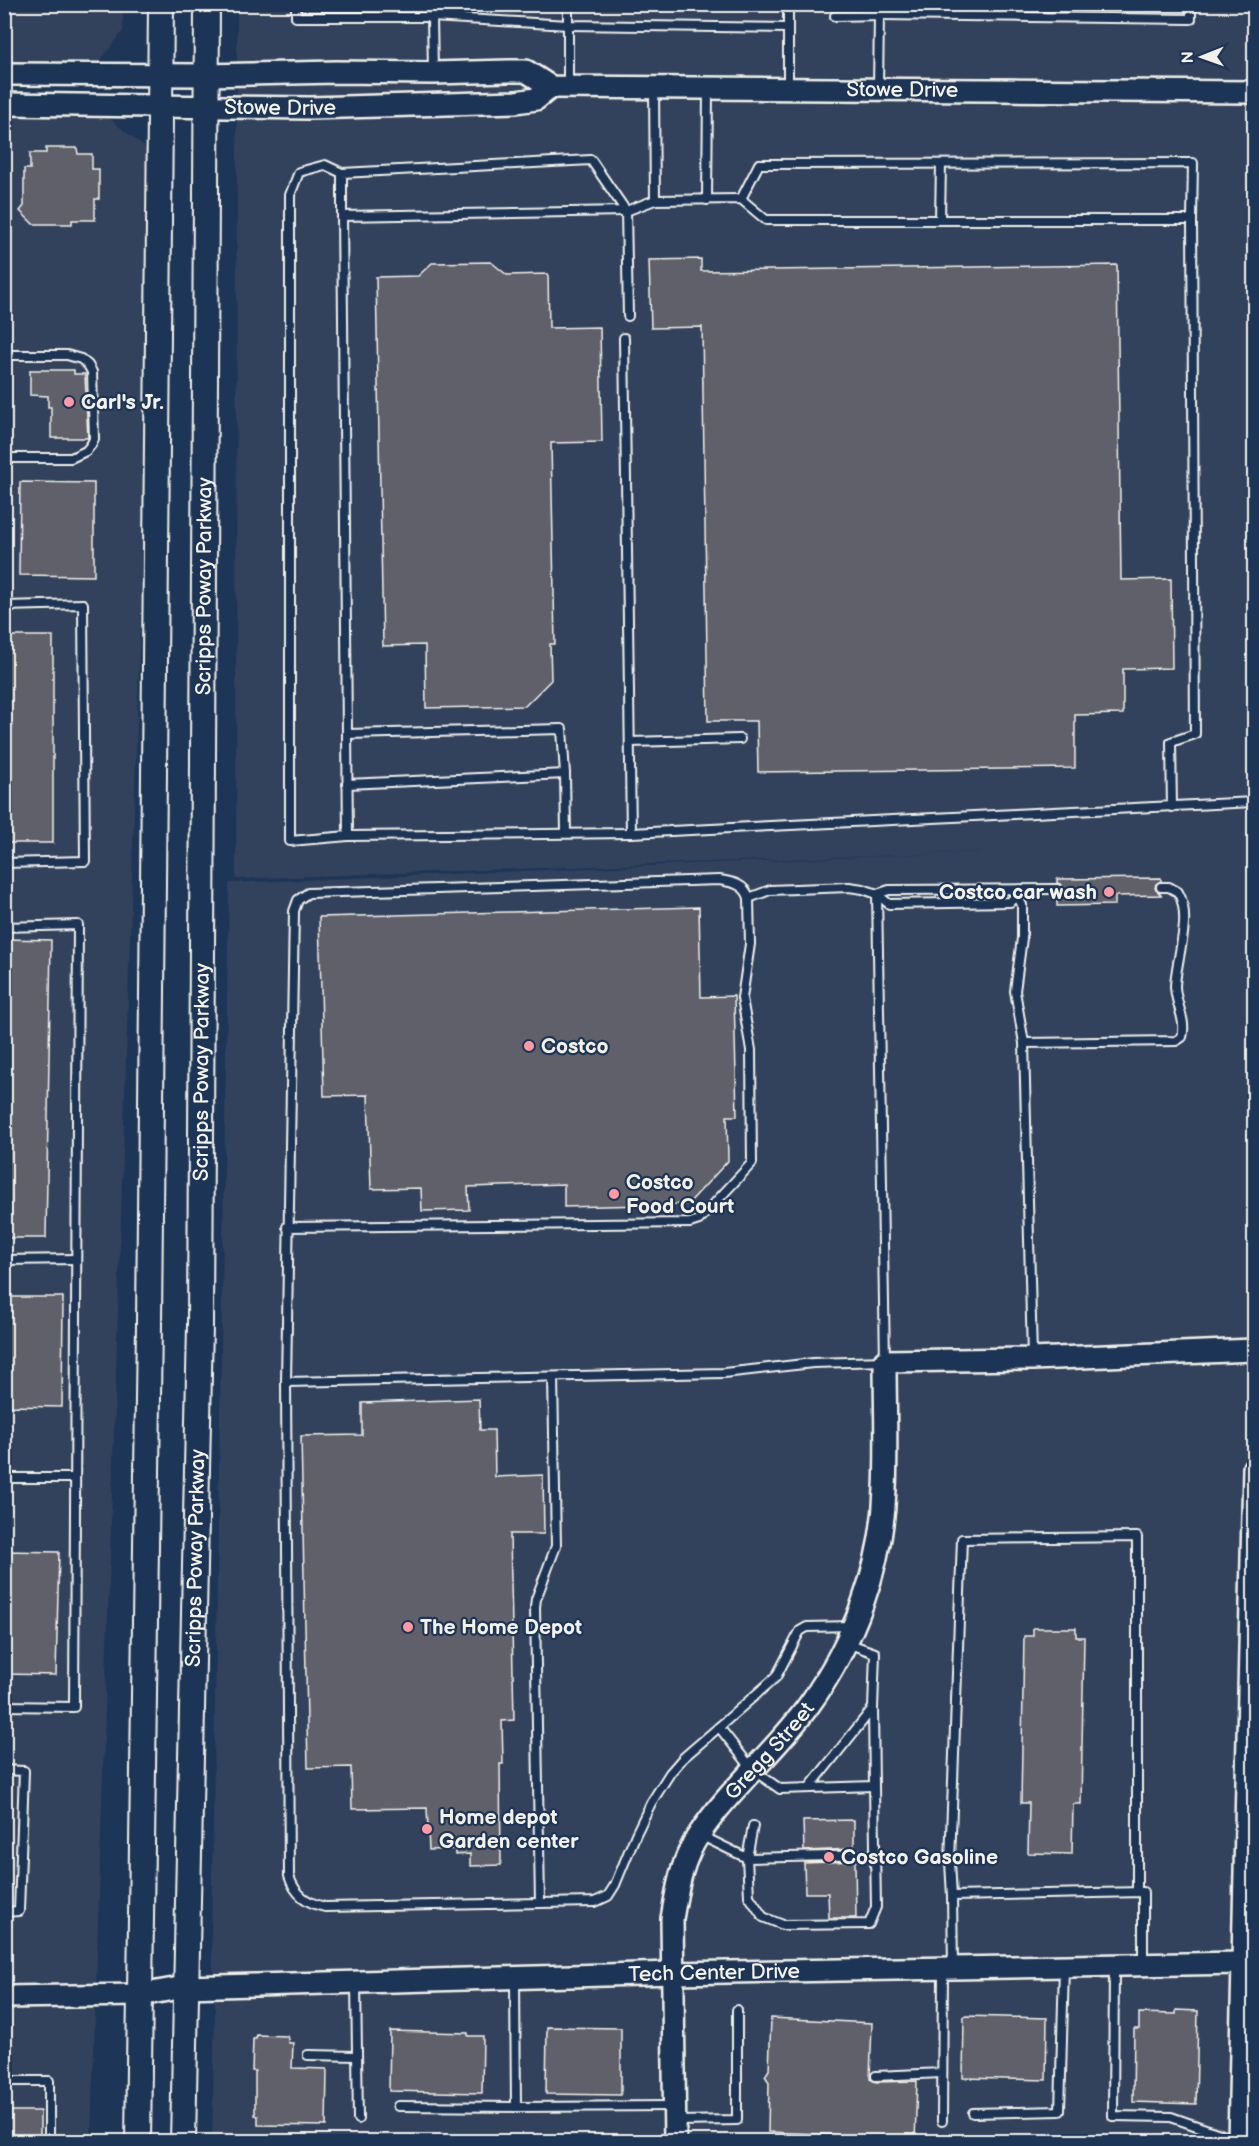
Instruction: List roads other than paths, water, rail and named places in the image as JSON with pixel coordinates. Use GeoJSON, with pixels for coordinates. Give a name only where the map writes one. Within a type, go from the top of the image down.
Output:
{"type":"FeatureCollection","features":[{"type":"Feature","properties":{"kind":"main road"},"geometry":{"type":"LineString","coordinates":[[138,2142],[149,1324],[161,4]]}},
{"type":"Feature","properties":{"kind":"main road","name":"Scripps Poway Parkway"},"geometry":{"type":"LineString","coordinates":[[183,2142],[200,1313],[207,4]]}},
{"type":"Feature","properties":{"kind":"main road","name":"Stowe Drive"},"geometry":{"type":"LineString","coordinates":[[4,74],[206,75],[526,71],[560,87],[1254,92]]}},
{"type":"Feature","properties":{"kind":"main road","name":"Stowe Drive"},"geometry":{"type":"LineString","coordinates":[[4,104],[349,108],[516,102],[536,99],[560,87]]}},
{"type":"Feature","properties":{"kind":"main road"},"geometry":{"type":"LineString","coordinates":[[885,1361],[1032,1359],[1254,1350]]}},
{"type":"Feature","properties":{"kind":"main road","name":"Gregg Street"},"geometry":{"type":"LineString","coordinates":[[675,2123],[672,1919],[677,1889],[686,1861],[699,1834],[809,1706],[849,1634],[862,1605],[882,1522],[885,1490],[885,1361]]}},
{"type":"Feature","properties":{"kind":"main road"},"geometry":{"type":"LineString","coordinates":[[1239,2141],[1254,1468]]}},
{"type":"Feature","properties":{"kind":"main road","name":"Tech Center Drive"},"geometry":{"type":"LineString","coordinates":[[4,1997],[140,1995],[185,1988],[674,1973],[1244,1963]]}},
{"type":"Feature","properties":{"kind":"lane"},"geometry":{"type":"LineString","coordinates":[[296,4],[296,17],[432,17],[568,25],[788,28]]}},
{"type":"Feature","properties":{"kind":"lane"},"geometry":{"type":"LineString","coordinates":[[560,87],[568,25],[568,4]]}},
{"type":"Feature","properties":{"kind":"lane"},"geometry":{"type":"LineString","coordinates":[[788,4],[788,89]]}},
{"type":"Feature","properties":{"kind":"lane"},"geometry":{"type":"LineString","coordinates":[[895,4],[895,15]]}},
{"type":"Feature","properties":{"kind":"lane"},"geometry":{"type":"LineString","coordinates":[[835,16],[1191,19],[1191,4]]}},
{"type":"Feature","properties":{"kind":"lane"},"geometry":{"type":"LineString","coordinates":[[878,89],[879,15]]}},
{"type":"Feature","properties":{"kind":"lane"},"geometry":{"type":"LineString","coordinates":[[432,17],[433,73]]}},
{"type":"Feature","properties":{"kind":"lane"},"geometry":{"type":"LineString","coordinates":[[654,88],[655,200]]}},
{"type":"Feature","properties":{"kind":"lane"},"geometry":{"type":"LineString","coordinates":[[707,200],[708,88]]}},
{"type":"Feature","properties":{"kind":"lane"},"geometry":{"type":"LineString","coordinates":[[628,316],[626,211],[591,160],[342,173],[325,165],[299,172],[290,195],[290,841],[348,836],[631,833],[1254,802]]}},
{"type":"Feature","properties":{"kind":"lane"},"geometry":{"type":"LineString","coordinates":[[741,199],[759,164],[1193,164],[1195,734],[1171,742],[1172,807]]}},
{"type":"Feature","properties":{"kind":"lane"},"geometry":{"type":"LineString","coordinates":[[940,219],[941,164]]}},
{"type":"Feature","properties":{"kind":"lane"},"geometry":{"type":"LineString","coordinates":[[342,173],[348,836]]}},
{"type":"Feature","properties":{"kind":"lane"},"geometry":{"type":"LineString","coordinates":[[342,216],[626,211],[655,200],[741,199],[766,220],[1192,220]]}},
{"type":"Feature","properties":{"kind":"lane"},"geometry":{"type":"LineString","coordinates":[[624,338],[631,833]]}},
{"type":"Feature","properties":{"kind":"lane"},"geometry":{"type":"LineString","coordinates":[[4,355],[67,355],[74,356],[88,365],[93,379],[94,439],[86,451],[72,458],[4,458]]}},
{"type":"Feature","properties":{"kind":"lane"},"geometry":{"type":"LineString","coordinates":[[4,606],[83,604],[85,861],[4,863]]}},
{"type":"Feature","properties":{"kind":"lane"},"geometry":{"type":"LineString","coordinates":[[347,734],[562,729],[566,833]]}},
{"type":"Feature","properties":{"kind":"lane"},"geometry":{"type":"LineString","coordinates":[[630,742],[740,739]]}},
{"type":"Feature","properties":{"kind":"lane"},"geometry":{"type":"LineString","coordinates":[[347,784],[565,774]]}},
{"type":"Feature","properties":{"kind":"lane"},"geometry":{"type":"LineString","coordinates":[[287,1227],[690,1223],[699,1220],[752,1163],[751,1050],[742,998],[750,944],[747,890],[741,885],[719,880],[308,893],[298,900],[294,910],[287,1227],[289,1876],[293,1888],[310,1904],[325,1907],[595,1902],[608,1896],[615,1885],[651,1803],[670,1773],[683,1758],[776,1677],[800,1631],[807,1627],[849,1634],[875,1653],[873,1708],[876,1907],[869,1924],[783,1925],[763,1917],[749,1896],[747,1858],[753,1826]]}},
{"type":"Feature","properties":{"kind":"lane"},"geometry":{"type":"LineString","coordinates":[[1024,1043],[1176,1041],[1182,1037],[1184,1029],[1175,987],[1183,935],[1182,904],[1178,892],[1161,886]]}},
{"type":"Feature","properties":{"kind":"lane"},"geometry":{"type":"LineString","coordinates":[[749,897],[770,890],[849,887],[877,894],[889,904],[1010,902],[1019,892]]}},
{"type":"Feature","properties":{"kind":"lane"},"geometry":{"type":"LineString","coordinates":[[877,894],[889,890],[1019,892],[1057,889]]}},
{"type":"Feature","properties":{"kind":"lane"},"geometry":{"type":"LineString","coordinates":[[1019,892],[1022,905],[1022,938],[1015,991],[1024,1043],[1032,1359]]}},
{"type":"Feature","properties":{"kind":"lane"},"geometry":{"type":"LineString","coordinates":[[286,1382],[724,1373],[813,1363],[885,1361],[877,894]]}},
{"type":"Feature","properties":{"kind":"lane"},"geometry":{"type":"LineString","coordinates":[[4,927],[78,925],[74,1707],[4,1706]]}},
{"type":"Feature","properties":{"kind":"lane"},"geometry":{"type":"LineString","coordinates":[[4,1260],[76,1260]]}},
{"type":"Feature","properties":{"kind":"lane"},"geometry":{"type":"LineString","coordinates":[[540,1903],[535,1607],[556,1546],[553,1377]]}},
{"type":"Feature","properties":{"kind":"lane"},"geometry":{"type":"LineString","coordinates":[[4,1478],[75,1478]]}},
{"type":"Feature","properties":{"kind":"lane"},"geometry":{"type":"LineString","coordinates":[[942,2121],[942,2073],[952,1896],[950,1862],[962,1539],[1137,1537],[1137,1892]]}},
{"type":"Feature","properties":{"kind":"lane"},"geometry":{"type":"LineString","coordinates":[[809,1788],[873,1708]]}},
{"type":"Feature","properties":{"kind":"lane"},"geometry":{"type":"LineString","coordinates":[[719,1727],[753,1770],[780,1789],[874,1786]]}},
{"type":"Feature","properties":{"kind":"lane"},"geometry":{"type":"LineString","coordinates":[[4,1770],[24,1771],[19,1911],[4,1912]]}},
{"type":"Feature","properties":{"kind":"lane"},"geometry":{"type":"LineString","coordinates":[[699,1834],[747,1858],[875,1855]]}},
{"type":"Feature","properties":{"kind":"lane"},"geometry":{"type":"LineString","coordinates":[[952,1896],[1143,1892],[1143,1965]]}},
{"type":"Feature","properties":{"kind":"lane"},"geometry":{"type":"LineString","coordinates":[[1114,1965],[1113,2116],[1171,2117],[1239,2141]]}},
{"type":"Feature","properties":{"kind":"lane"},"geometry":{"type":"LineString","coordinates":[[972,2113],[1060,2111],[1064,1966]]}},
{"type":"Feature","properties":{"kind":"lane"},"geometry":{"type":"LineString","coordinates":[[515,1978],[516,2107]]}},
{"type":"Feature","properties":{"kind":"lane"},"geometry":{"type":"LineString","coordinates":[[356,1982],[358,2119]]}},
{"type":"Feature","properties":{"kind":"lane"},"geometry":{"type":"LineString","coordinates":[[398,2106],[516,2107],[675,2123],[737,2120],[737,2010]]}},
{"type":"Feature","properties":{"kind":"lane"},"geometry":{"type":"LineString","coordinates":[[308,2055],[357,2056]]}},
{"type":"Feature","properties":{"kind":"lane"},"geometry":{"type":"LineString","coordinates":[[876,2076],[942,2073]]}},
{"type":"Feature","properties":{"kind":"lane"},"geometry":{"type":"LineString","coordinates":[[4,2081],[49,2081],[49,2142]]}},
{"type":"Feature","properties":{"kind":"place","name":"Carl's Jr."},"geometry":{"type":"Point","coordinates":[69,402]}},
{"type":"Feature","properties":{"kind":"place","name":"Costco car wash"},"geometry":{"type":"Point","coordinates":[1109,892]}},
{"type":"Feature","properties":{"kind":"place","name":"Costco"},"geometry":{"type":"Point","coordinates":[529,1046]}},
{"type":"Feature","properties":{"kind":"place","name":"Costco Food Court"},"geometry":{"type":"Point","coordinates":[614,1194]}},
{"type":"Feature","properties":{"kind":"place","name":"The Home Depot"},"geometry":{"type":"Point","coordinates":[408,1627]}},
{"type":"Feature","properties":{"kind":"place","name":"Home depot Garden center"},"geometry":{"type":"Point","coordinates":[427,1829]}},
{"type":"Feature","properties":{"kind":"place","name":"Costco Gasoline"},"geometry":{"type":"Point","coordinates":[829,1857]}}]}
